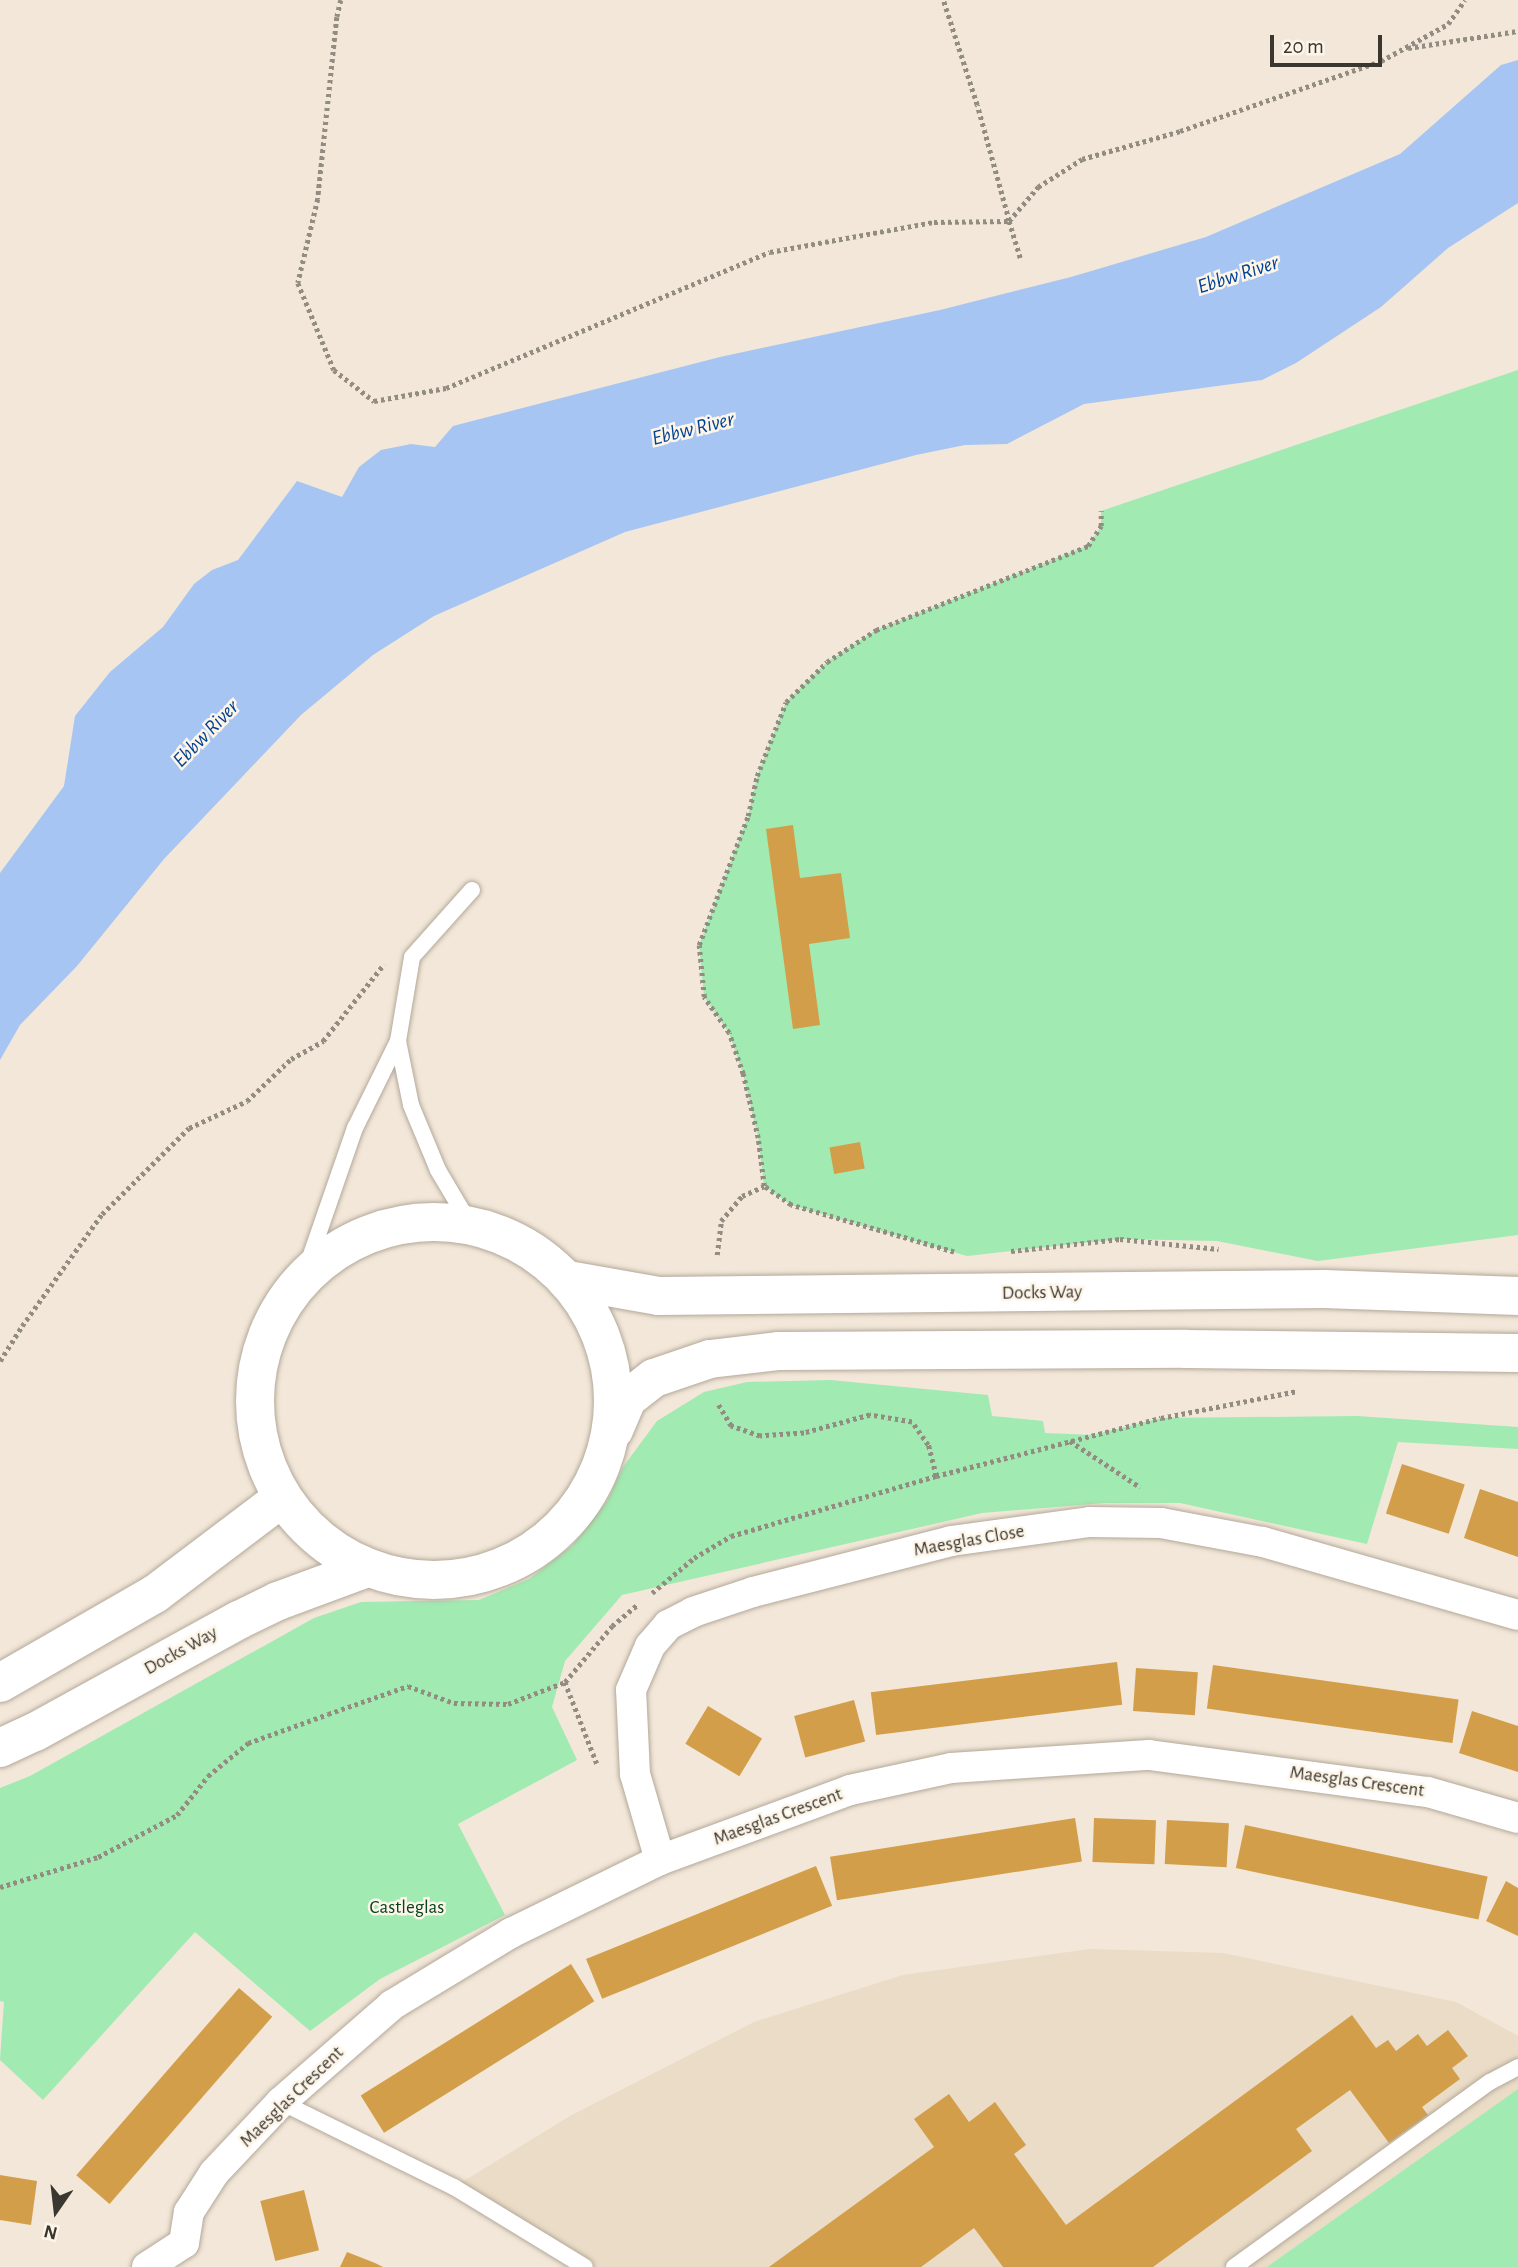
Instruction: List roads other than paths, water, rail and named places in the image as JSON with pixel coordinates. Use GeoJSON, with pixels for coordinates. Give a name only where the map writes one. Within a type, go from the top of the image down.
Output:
{"type":"FeatureCollection","features":[{"type":"Feature","properties":{"kind":"main road"},"geometry":{"type":"LineString","coordinates":[[611,1437],[614,1395],[601,1333],[568,1280],[528,1248],[470,1224],[408,1223],[348,1242],[304,1275],[269,1327],[254,1388],[258,1440],[282,1498],[314,1535],[368,1568],[429,1581],[491,1572],[546,1542],[588,1495],[627,1398],[654,1378],[710,1359],[778,1351],[1186,1349],[1518,1353]]}},
{"type":"Feature","properties":{"kind":"main road","name":"Docks Way"},"geometry":{"type":"LineString","coordinates":[[568,1280],[659,1296],[1324,1289],[1518,1296]]}},
{"type":"Feature","properties":{"kind":"main road"},"geometry":{"type":"LineString","coordinates":[[0,1684],[155,1594],[282,1498]]}},
{"type":"Feature","properties":{"kind":"main road","name":"Docks Way"},"geometry":{"type":"LineString","coordinates":[[0,1748],[35,1732],[239,1620],[278,1601],[368,1568]]}},
{"type":"Feature","properties":{"kind":"street","name":"Maesglas Close"},"geometry":{"type":"LineString","coordinates":[[660,1860],[635,1774],[631,1690],[650,1646],[668,1625],[693,1612],[753,1592],[951,1541],[1090,1522],[1161,1523],[1263,1542],[1518,1615]]}},
{"type":"Feature","properties":{"kind":"street","name":"Maesglas Crescent"},"geometry":{"type":"LineString","coordinates":[[188,2255],[189,2212],[214,2174],[281,2102],[392,2005],[511,1933],[660,1860],[850,1790],[951,1768],[1149,1755],[1428,1792],[1518,1818]]}},
{"type":"Feature","properties":{"kind":"street"},"geometry":{"type":"LineString","coordinates":[[147,2267],[188,2255]]}},
{"type":"Feature","properties":{"kind":"lane"},"geometry":{"type":"LineString","coordinates":[[304,1275],[355,1128],[398,1041],[412,957],[472,890]]}},
{"type":"Feature","properties":{"kind":"lane"},"geometry":{"type":"LineString","coordinates":[[398,1041],[411,1105],[438,1170],[470,1224]]}},
{"type":"Feature","properties":{"kind":"lane"},"geometry":{"type":"LineString","coordinates":[[1234,2267],[1490,2082],[1518,2067]]}},
{"type":"Feature","properties":{"kind":"lane"},"geometry":{"type":"LineString","coordinates":[[281,2102],[454,2187],[585,2267]]}},
{"type":"Feature","properties":{"kind":"water","name":"Ebbw River"},"geometry":{"type":"Polygon","coordinates":[[[1518,60],[1518,203],[1448,248],[1381,307],[1296,363],[1262,380],[1084,404],[1007,444],[965,445],[916,455],[625,532],[434,616],[373,655],[301,715],[164,859],[77,966],[20,1025],[0,1060],[0,873],[64,786],[75,716],[110,672],[163,627],[194,584],[212,570],[238,560],[297,481],[342,497],[359,467],[381,450],[411,444],[435,447],[453,426],[720,357],[940,310],[1071,277],[1206,237],[1400,154],[1501,65],[1518,60]]]}},
{"type":"Feature","properties":{"kind":"park label","name":"Castleglas"},"geometry":{"type":"Point","coordinates":[407,1908]}}]}
